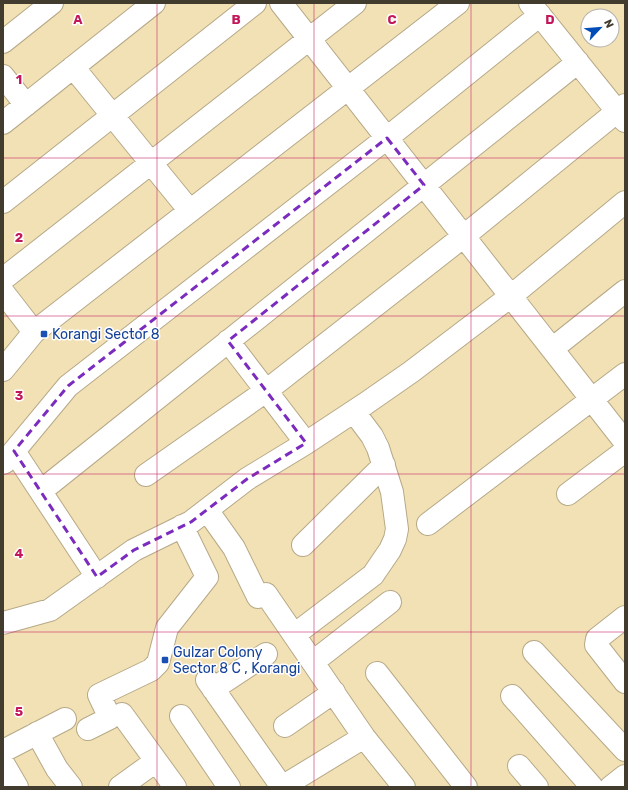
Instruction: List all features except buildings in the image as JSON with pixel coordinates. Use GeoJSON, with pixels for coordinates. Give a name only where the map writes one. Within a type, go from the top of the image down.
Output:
{"type":"FeatureCollection","features":[{"type":"Feature","properties":{"kind":"street"},"geometry":{"type":"LineString","coordinates":[[3,42],[52,3]]}},
{"type":"Feature","properties":{"kind":"street"},"geometry":{"type":"LineString","coordinates":[[3,123],[154,3]]}},
{"type":"Feature","properties":{"kind":"street"},"geometry":{"type":"LineString","coordinates":[[3,202],[255,3]]}},
{"type":"Feature","properties":{"kind":"street"},"geometry":{"type":"LineString","coordinates":[[281,3],[625,442]]}},
{"type":"Feature","properties":{"kind":"street"},"geometry":{"type":"LineString","coordinates":[[3,279],[356,3]]}},
{"type":"Feature","properties":{"kind":"street"},"geometry":{"type":"LineString","coordinates":[[3,370],[34,332],[458,3]]}},
{"type":"Feature","properties":{"kind":"street"},"geometry":{"type":"LineString","coordinates":[[96,577],[41,491],[9,457],[68,386],[387,138],[535,9],[578,62],[622,112],[266,391],[146,475]]}},
{"type":"Feature","properties":{"kind":"street"},"geometry":{"type":"LineString","coordinates":[[41,491],[578,62]]}},
{"type":"Feature","properties":{"kind":"street"},"geometry":{"type":"LineString","coordinates":[[73,67],[190,211]]}},
{"type":"Feature","properties":{"kind":"street"},"geometry":{"type":"LineString","coordinates":[[3,76],[26,105]]}},
{"type":"Feature","properties":{"kind":"street"},"geometry":{"type":"LineString","coordinates":[[3,623],[50,610],[134,550],[192,522],[247,479],[354,412],[411,372],[511,296],[625,202]]}},
{"type":"Feature","properties":{"kind":"street"},"geometry":{"type":"LineString","coordinates":[[552,349],[625,291]]}},
{"type":"Feature","properties":{"kind":"street"},"geometry":{"type":"LineString","coordinates":[[3,292],[34,332]]}},
{"type":"Feature","properties":{"kind":"street"},"geometry":{"type":"LineString","coordinates":[[228,341],[306,443]]}},
{"type":"Feature","properties":{"kind":"street"},"geometry":{"type":"LineString","coordinates":[[428,524],[625,374]]}},
{"type":"Feature","properties":{"kind":"street"},"geometry":{"type":"LineString","coordinates":[[294,635],[373,575],[390,550],[395,539],[397,529],[392,492],[384,465],[372,436],[354,412]]}},
{"type":"Feature","properties":{"kind":"street"},"geometry":{"type":"LineString","coordinates":[[568,494],[625,451]]}},
{"type":"Feature","properties":{"kind":"street"},"geometry":{"type":"LineString","coordinates":[[303,545],[384,465]]}},
{"type":"Feature","properties":{"kind":"street"},"geometry":{"type":"LineString","coordinates":[[207,510],[234,548],[258,597],[266,594],[364,737],[404,787]]}},
{"type":"Feature","properties":{"kind":"street"},"geometry":{"type":"LineString","coordinates":[[88,729],[110,718],[99,694],[151,670],[158,663],[167,628],[207,577],[182,526]]}},
{"type":"Feature","properties":{"kind":"street"},"geometry":{"type":"LineString","coordinates":[[313,662],[390,602]]}},
{"type":"Feature","properties":{"kind":"street"},"geometry":{"type":"LineString","coordinates":[[625,616],[597,639],[596,645],[625,682]]}},
{"type":"Feature","properties":{"kind":"street"},"geometry":{"type":"LineString","coordinates":[[534,652],[625,750]]}},
{"type":"Feature","properties":{"kind":"street"},"geometry":{"type":"LineString","coordinates":[[266,654],[210,684],[282,787],[364,737]]}},
{"type":"Feature","properties":{"kind":"street"},"geometry":{"type":"LineString","coordinates":[[377,673],[466,787]]}},
{"type":"Feature","properties":{"kind":"street"},"geometry":{"type":"LineString","coordinates":[[285,726],[334,692]]}},
{"type":"Feature","properties":{"kind":"street"},"geometry":{"type":"LineString","coordinates":[[512,696],[592,787]]}},
{"type":"Feature","properties":{"kind":"street"},"geometry":{"type":"LineString","coordinates":[[122,714],[175,787]]}},
{"type":"Feature","properties":{"kind":"street"},"geometry":{"type":"LineString","coordinates":[[181,716],[229,787]]}},
{"type":"Feature","properties":{"kind":"street"},"geometry":{"type":"LineString","coordinates":[[3,751],[65,719]]}},
{"type":"Feature","properties":{"kind":"street"},"geometry":{"type":"LineString","coordinates":[[37,733],[57,769],[71,787]]}},
{"type":"Feature","properties":{"kind":"street"},"geometry":{"type":"LineString","coordinates":[[120,787],[156,761]]}},
{"type":"Feature","properties":{"kind":"street"},"geometry":{"type":"LineString","coordinates":[[3,763],[17,787]]}},
{"type":"Feature","properties":{"kind":"street"},"geometry":{"type":"LineString","coordinates":[[519,766],[537,787]]}},
{"type":"Feature","properties":{"kind":"street"},"geometry":{"type":"LineString","coordinates":[[612,787],[625,776]]}},
{"type":"Feature","properties":{"kind":"highlighted area"},"geometry":{"type":"Polygon","coordinates":[[[387,138],[424,185],[228,341],[306,443],[247,479],[191,522],[134,550],[97,577],[14,451],[68,386],[387,138]]]}},
{"type":"Feature","properties":{"kind":"shaded area"},"geometry":{"type":"Polygon","coordinates":[[[3,3],[625,3],[625,787],[3,787],[3,3]]]}},
{"type":"Feature","properties":{"kind":"place","name":"Korangi Sector 8"},"geometry":{"type":"Point","coordinates":[44,334]}},
{"type":"Feature","properties":{"kind":"place","name":"Gulzar Colony Sector 8 C , Korangi"},"geometry":{"type":"Point","coordinates":[165,660]}}]}
